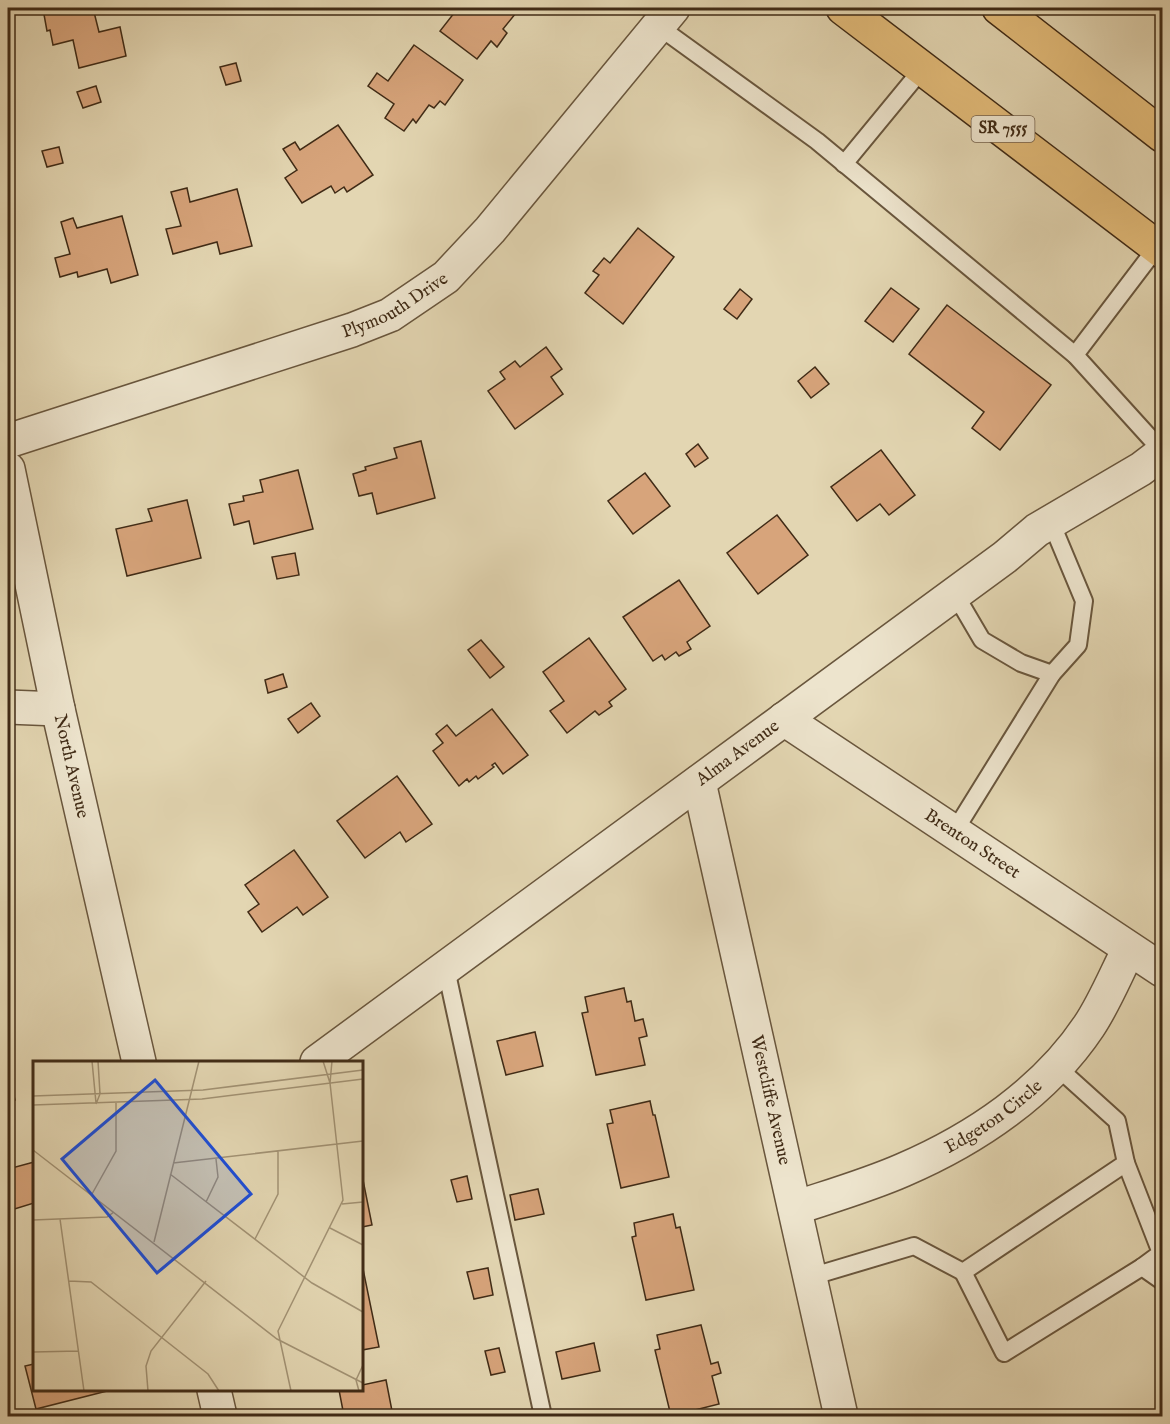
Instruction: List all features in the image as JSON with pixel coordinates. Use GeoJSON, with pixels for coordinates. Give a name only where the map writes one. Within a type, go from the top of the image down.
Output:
{"type":"FeatureCollection","features":[{"type":"Feature","properties":{"kind":"main road","name":"SR 7555"},"geometry":{"type":"LineString","coordinates":[[843,8],[1160,249]]}},
{"type":"Feature","properties":{"kind":"main road"},"geometry":{"type":"LineString","coordinates":[[999,8],[1162,135]]}},
{"type":"Feature","properties":{"kind":"street","name":"Plymouth Drive"},"geometry":{"type":"LineString","coordinates":[[8,441],[352,330],[390,315],[446,277],[490,230],[665,17]]}},
{"type":"Feature","properties":{"kind":"street","name":"Alma Avenue"},"geometry":{"type":"LineString","coordinates":[[318,1061],[1051,522],[1141,469],[1162,452]]}},
{"type":"Feature","properties":{"kind":"street","name":"North Avenue"},"geometry":{"type":"LineString","coordinates":[[8,469],[58,709],[139,1061]]}},
{"type":"Feature","properties":{"kind":"street"},"geometry":{"type":"LineString","coordinates":[[8,707],[58,709]]}},
{"type":"Feature","properties":{"kind":"street","name":"Brenton Street"},"geometry":{"type":"LineString","coordinates":[[784,719],[1162,970]]}},
{"type":"Feature","properties":{"kind":"street","name":"Westcliffe Avenue"},"geometry":{"type":"LineString","coordinates":[[699,782],[841,1416]]}},
{"type":"Feature","properties":{"kind":"street","name":"Edgeton Circle"},"geometry":{"type":"LineString","coordinates":[[795,1208],[900,1171],[934,1156],[975,1132],[1032,1092],[1090,1024],[1129,949]]}},
{"type":"Feature","properties":{"kind":"street"},"geometry":{"type":"LineString","coordinates":[[214,1391],[220,1416]]}},
{"type":"Feature","properties":{"kind":"lane"},"geometry":{"type":"LineString","coordinates":[[665,17],[1075,355],[1162,452]]}},
{"type":"Feature","properties":{"kind":"lane"},"geometry":{"type":"LineString","coordinates":[[844,164],[923,68]]}},
{"type":"Feature","properties":{"kind":"lane"},"geometry":{"type":"LineString","coordinates":[[1075,355],[1160,249]]}},
{"type":"Feature","properties":{"kind":"lane"},"geometry":{"type":"LineString","coordinates":[[954,832],[1052,674],[1078,645],[1084,601],[1051,522]]}},
{"type":"Feature","properties":{"kind":"lane"},"geometry":{"type":"LineString","coordinates":[[955,594],[982,640],[1021,663],[1052,674]]}},
{"type":"Feature","properties":{"kind":"lane"},"geometry":{"type":"LineString","coordinates":[[446,969],[543,1416]]}},
{"type":"Feature","properties":{"kind":"lane"},"geometry":{"type":"LineString","coordinates":[[810,1277],[914,1246],[963,1272],[1004,1353],[1161,1253],[1126,1163],[1117,1121],[1056,1066]]}},
{"type":"Feature","properties":{"kind":"lane"},"geometry":{"type":"LineString","coordinates":[[963,1272],[1126,1163]]}},
{"type":"Feature","properties":{"kind":"lane"},"geometry":{"type":"LineString","coordinates":[[1142,1267],[1162,1281]]}},
{"type":"Feature","properties":{"kind":"building"},"geometry":{"type":"Polygon","coordinates":[[[28,8],[93,8],[99,32],[120,27],[126,56],[79,68],[73,40],[53,45],[50,30],[47,31],[43,9],[29,12],[28,8]]]}},
{"type":"Feature","properties":{"kind":"building"},"geometry":{"type":"Polygon","coordinates":[[[458,8],[520,8],[503,29],[507,33],[497,47],[491,41],[477,59],[440,31],[458,8]]]}},
{"type":"Feature","properties":{"kind":"building"},"geometry":{"type":"Polygon","coordinates":[[[414,45],[463,80],[445,105],[440,101],[434,108],[429,105],[416,123],[413,119],[404,131],[385,118],[394,104],[368,86],[377,73],[388,81],[414,45]]]}},
{"type":"Feature","properties":{"kind":"building"},"geometry":{"type":"Polygon","coordinates":[[[236,63],[241,81],[226,85],[220,67],[236,63]]]}},
{"type":"Feature","properties":{"kind":"building"},"geometry":{"type":"Polygon","coordinates":[[[96,86],[101,102],[83,108],[77,92],[96,86]]]}},
{"type":"Feature","properties":{"kind":"building"},"geometry":{"type":"Polygon","coordinates":[[[338,125],[373,175],[347,192],[344,187],[335,193],[331,186],[302,203],[285,178],[297,170],[283,149],[295,142],[300,150],[338,125]]]}},
{"type":"Feature","properties":{"kind":"building"},"geometry":{"type":"Polygon","coordinates":[[[59,147],[63,163],[47,167],[42,151],[59,147]]]}},
{"type":"Feature","properties":{"kind":"building"},"geometry":{"type":"Polygon","coordinates":[[[187,188],[190,202],[237,189],[252,246],[220,254],[217,242],[173,254],[166,229],[181,226],[171,192],[187,188]]]}},
{"type":"Feature","properties":{"kind":"building"},"geometry":{"type":"Polygon","coordinates":[[[122,216],[138,275],[111,283],[107,269],[78,277],[77,272],[60,277],[55,258],[70,254],[61,222],[73,218],[77,228],[122,216]]]}},
{"type":"Feature","properties":{"kind":"building"},"geometry":{"type":"Polygon","coordinates":[[[638,228],[674,257],[623,324],[585,293],[599,275],[593,271],[604,258],[610,263],[638,228]]]}},
{"type":"Feature","properties":{"kind":"building"},"geometry":{"type":"Polygon","coordinates":[[[891,288],[919,309],[893,342],[865,321],[891,288]]]}},
{"type":"Feature","properties":{"kind":"building"},"geometry":{"type":"Polygon","coordinates":[[[740,289],[752,299],[737,319],[724,309],[740,289]]]}},
{"type":"Feature","properties":{"kind":"building"},"geometry":{"type":"Polygon","coordinates":[[[947,305],[1051,385],[1000,450],[972,428],[984,412],[909,354],[947,305]]]}},
{"type":"Feature","properties":{"kind":"building"},"geometry":{"type":"Polygon","coordinates":[[[546,347],[562,369],[551,377],[563,394],[515,429],[488,391],[505,379],[500,372],[515,361],[520,367],[546,347]]]}},
{"type":"Feature","properties":{"kind":"building"},"geometry":{"type":"Polygon","coordinates":[[[815,367],[829,384],[811,398],[798,381],[815,367]]]}},
{"type":"Feature","properties":{"kind":"building"},"geometry":{"type":"Polygon","coordinates":[[[421,441],[435,498],[377,514],[372,493],[359,496],[353,474],[366,470],[365,467],[397,458],[394,448],[421,441]]]}},
{"type":"Feature","properties":{"kind":"building"},"geometry":{"type":"Polygon","coordinates":[[[698,444],[708,458],[695,467],[686,454],[698,444]]]}},
{"type":"Feature","properties":{"kind":"building"},"geometry":{"type":"Polygon","coordinates":[[[881,450],[915,495],[889,515],[880,504],[857,521],[831,487],[881,450]]]}},
{"type":"Feature","properties":{"kind":"building"},"geometry":{"type":"Polygon","coordinates":[[[298,470],[313,529],[254,544],[249,521],[234,525],[229,504],[244,501],[243,496],[263,492],[260,480],[298,470]]]}},
{"type":"Feature","properties":{"kind":"building"},"geometry":{"type":"Polygon","coordinates":[[[645,473],[670,506],[633,534],[608,501],[645,473]]]}},
{"type":"Feature","properties":{"kind":"building"},"geometry":{"type":"Polygon","coordinates":[[[187,500],[201,558],[127,576],[116,529],[152,521],[148,509],[187,500]]]}},
{"type":"Feature","properties":{"kind":"building"},"geometry":{"type":"Polygon","coordinates":[[[777,515],[808,555],[758,594],[727,553],[777,515]]]}},
{"type":"Feature","properties":{"kind":"building"},"geometry":{"type":"Polygon","coordinates":[[[295,553],[299,575],[277,579],[272,557],[295,553]]]}},
{"type":"Feature","properties":{"kind":"building"},"geometry":{"type":"Polygon","coordinates":[[[679,580],[710,626],[687,642],[691,649],[679,656],[676,652],[665,660],[662,655],[653,661],[623,617],[679,580]]]}},
{"type":"Feature","properties":{"kind":"building"},"geometry":{"type":"Polygon","coordinates":[[[589,638],[626,689],[609,702],[612,706],[599,715],[595,711],[567,733],[550,711],[564,701],[543,672],[589,638]]]}},
{"type":"Feature","properties":{"kind":"building"},"geometry":{"type":"Polygon","coordinates":[[[481,640],[504,667],[490,678],[468,650],[481,640]]]}},
{"type":"Feature","properties":{"kind":"building"},"geometry":{"type":"Polygon","coordinates":[[[283,674],[287,687],[268,693],[265,680],[283,674]]]}},
{"type":"Feature","properties":{"kind":"building"},"geometry":{"type":"Polygon","coordinates":[[[311,703],[320,716],[298,733],[288,719],[311,703]]]}},
{"type":"Feature","properties":{"kind":"building"},"geometry":{"type":"Polygon","coordinates":[[[492,709],[528,755],[503,774],[495,763],[492,765],[494,767],[478,779],[476,776],[469,782],[467,779],[459,786],[433,751],[443,743],[436,734],[447,725],[456,736],[492,709]]]}},
{"type":"Feature","properties":{"kind":"building"},"geometry":{"type":"Polygon","coordinates":[[[397,776],[432,824],[406,842],[400,832],[365,858],[337,821],[397,776]]]}},
{"type":"Feature","properties":{"kind":"building"},"geometry":{"type":"Polygon","coordinates":[[[294,850],[328,897],[303,915],[297,907],[262,932],[248,912],[259,904],[245,885],[294,850]]]}},
{"type":"Feature","properties":{"kind":"building"},"geometry":{"type":"Polygon","coordinates":[[[624,988],[627,1002],[631,1001],[635,1021],[643,1019],[647,1036],[639,1038],[645,1065],[596,1075],[582,1013],[588,1012],[585,997],[624,988]]]}},
{"type":"Feature","properties":{"kind":"building"},"geometry":{"type":"Polygon","coordinates":[[[535,1032],[543,1066],[506,1075],[497,1041],[535,1032]]]}},
{"type":"Feature","properties":{"kind":"building"},"geometry":{"type":"Polygon","coordinates":[[[8,1072],[15,1100],[8,1102],[8,1072]]]}},
{"type":"Feature","properties":{"kind":"building"},"geometry":{"type":"Polygon","coordinates":[[[650,1101],[669,1177],[621,1188],[607,1124],[613,1123],[610,1110],[650,1101]]]}},
{"type":"Feature","properties":{"kind":"building"},"geometry":{"type":"Polygon","coordinates":[[[33,1162],[33,1203],[8,1211],[8,1169],[33,1162]]]}},
{"type":"Feature","properties":{"kind":"building"},"geometry":{"type":"Polygon","coordinates":[[[467,1176],[472,1199],[457,1202],[451,1180],[467,1176]]]}},
{"type":"Feature","properties":{"kind":"building"},"geometry":{"type":"Polygon","coordinates":[[[363,1180],[372,1225],[363,1227],[363,1180]]]}},
{"type":"Feature","properties":{"kind":"building"},"geometry":{"type":"Polygon","coordinates":[[[538,1189],[544,1214],[515,1220],[510,1195],[538,1189]]]}},
{"type":"Feature","properties":{"kind":"building"},"geometry":{"type":"Polygon","coordinates":[[[673,1214],[676,1228],[680,1227],[694,1290],[646,1300],[632,1237],[636,1236],[634,1223],[673,1214]]]}},
{"type":"Feature","properties":{"kind":"building"},"geometry":{"type":"Polygon","coordinates":[[[488,1268],[493,1295],[474,1299],[467,1272],[488,1268]]]}},
{"type":"Feature","properties":{"kind":"building"},"geometry":{"type":"Polygon","coordinates":[[[363,1269],[379,1347],[363,1350],[363,1269]]]}},
{"type":"Feature","properties":{"kind":"building"},"geometry":{"type":"Polygon","coordinates":[[[701,1325],[711,1364],[718,1362],[721,1373],[712,1376],[719,1404],[671,1416],[655,1350],[660,1349],[657,1335],[701,1325]]]}},
{"type":"Feature","properties":{"kind":"building"},"geometry":{"type":"Polygon","coordinates":[[[594,1343],[600,1371],[562,1379],[556,1352],[594,1343]]]}},
{"type":"Feature","properties":{"kind":"building"},"geometry":{"type":"Polygon","coordinates":[[[499,1348],[505,1372],[491,1375],[485,1351],[499,1348]]]}},
{"type":"Feature","properties":{"kind":"building"},"geometry":{"type":"Polygon","coordinates":[[[33,1364],[33,1391],[107,1391],[36,1409],[25,1366],[33,1364]]]}},
{"type":"Feature","properties":{"kind":"building"},"geometry":{"type":"Polygon","coordinates":[[[386,1380],[393,1416],[344,1416],[339,1391],[363,1391],[363,1385],[386,1380]]]}}]}
